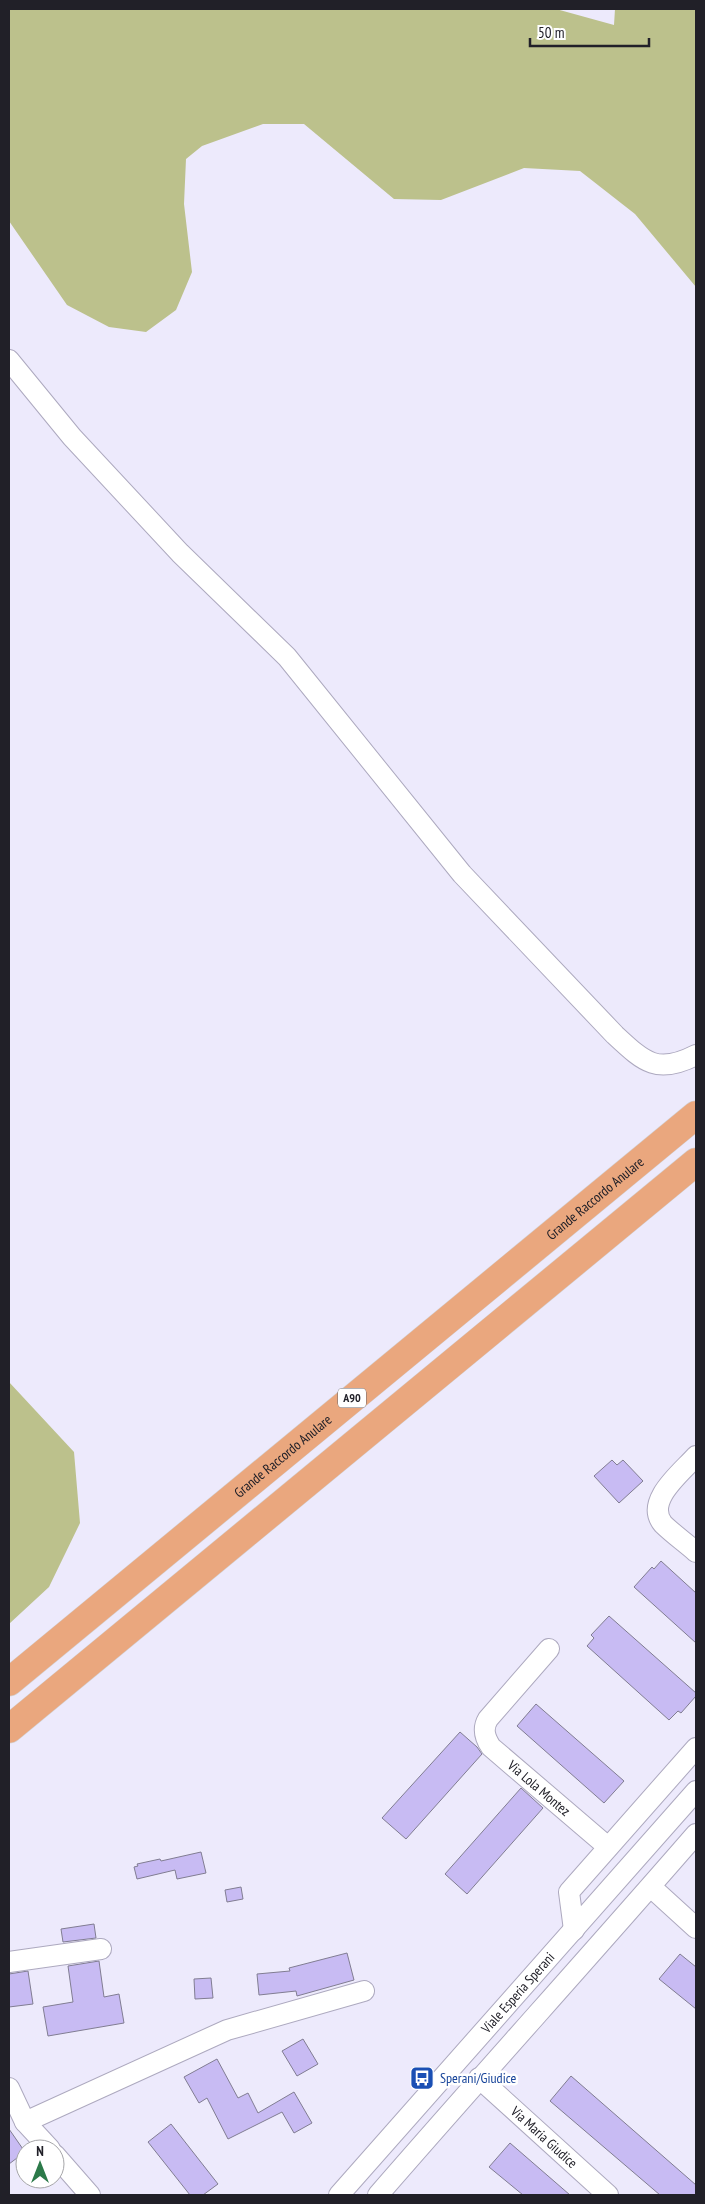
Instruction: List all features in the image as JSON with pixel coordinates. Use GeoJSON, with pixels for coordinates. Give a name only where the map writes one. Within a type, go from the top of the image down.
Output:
{"type":"FeatureCollection","features":[{"type":"Feature","properties":{"kind":"highway","name":"Grande Raccordo Anulare"},"geometry":{"type":"LineString","coordinates":[[9,1682],[696,1115]]}},
{"type":"Feature","properties":{"kind":"highway","name":"A90"},"geometry":{"type":"LineString","coordinates":[[9,1728],[696,1162]]}},
{"type":"Feature","properties":{"kind":"street"},"geometry":{"type":"LineString","coordinates":[[9,360],[72,437],[160,532],[287,657],[462,874],[615,1035],[634,1053],[655,1065],[674,1064],[696,1055]]}},
{"type":"Feature","properties":{"kind":"street"},"geometry":{"type":"LineString","coordinates":[[696,1456],[658,1500],[658,1515],[665,1526],[696,1552]]}},
{"type":"Feature","properties":{"kind":"street","name":"Via Lola Montez"},"geometry":{"type":"LineString","coordinates":[[549,1649],[488,1719],[485,1726],[485,1737],[491,1748],[608,1847]]}},
{"type":"Feature","properties":{"kind":"street"},"geometry":{"type":"LineString","coordinates":[[616,1928],[574,1930],[569,1892],[696,1748]]}},
{"type":"Feature","properties":{"kind":"street","name":"Viale Esperia Sperani"},"geometry":{"type":"LineString","coordinates":[[339,2195],[696,1791]]}},
{"type":"Feature","properties":{"kind":"street","name":"Viale Esperia Sperani"},"geometry":{"type":"LineString","coordinates":[[378,2195],[506,2047],[616,1928],[696,1834]]}},
{"type":"Feature","properties":{"kind":"street"},"geometry":{"type":"LineString","coordinates":[[651,1887],[696,1928]]}},
{"type":"Feature","properties":{"kind":"street"},"geometry":{"type":"LineString","coordinates":[[9,1962],[101,1949]]}},
{"type":"Feature","properties":{"kind":"street"},"geometry":{"type":"LineString","coordinates":[[25,2122],[227,2030],[364,1991]]}},
{"type":"Feature","properties":{"kind":"street"},"geometry":{"type":"LineString","coordinates":[[506,2007],[506,2047]]}},
{"type":"Feature","properties":{"kind":"street","name":"Via Maria Giudice"},"geometry":{"type":"LineString","coordinates":[[480,2078],[608,2195]]}},
{"type":"Feature","properties":{"kind":"street"},"geometry":{"type":"LineString","coordinates":[[9,2088],[25,2122],[41,2139]]}},
{"type":"Feature","properties":{"kind":"street"},"geometry":{"type":"LineString","coordinates":[[388,2140],[427,2138]]}},
{"type":"Feature","properties":{"kind":"street"},"geometry":{"type":"LineString","coordinates":[[65,2166],[90,2195]]}},
{"type":"Feature","properties":{"kind":"green space"},"geometry":{"type":"Polygon","coordinates":[[[9,9],[556,9],[614,25],[615,9],[696,9],[696,287],[635,214],[580,171],[524,168],[441,200],[394,199],[304,124],[263,124],[202,146],[186,159],[184,204],[192,272],[176,310],[146,332],[109,327],[67,305],[9,221],[9,9]]]}},
{"type":"Feature","properties":{"kind":"green space"},"geometry":{"type":"Polygon","coordinates":[[[9,1382],[74,1452],[80,1523],[49,1587],[9,1624],[9,1382]]]}},
{"type":"Feature","properties":{"kind":"building"},"geometry":{"type":"Polygon","coordinates":[[[612,1460],[617,1465],[623,1460],[643,1481],[619,1503],[594,1476],[612,1460]]]}},
{"type":"Feature","properties":{"kind":"building"},"geometry":{"type":"Polygon","coordinates":[[[661,1561],[696,1593],[696,1643],[634,1587],[652,1567],[654,1569],[661,1561]]]}},
{"type":"Feature","properties":{"kind":"building"},"geometry":{"type":"Polygon","coordinates":[[[609,1616],[696,1693],[696,1696],[681,1713],[678,1711],[669,1720],[587,1646],[594,1638],[591,1635],[609,1616]]]}},
{"type":"Feature","properties":{"kind":"building"},"geometry":{"type":"Polygon","coordinates":[[[536,1704],[624,1781],[604,1803],[517,1726],[536,1704]]]}},
{"type":"Feature","properties":{"kind":"building"},"geometry":{"type":"Polygon","coordinates":[[[460,1732],[482,1754],[406,1839],[382,1818],[460,1732]]]}},
{"type":"Feature","properties":{"kind":"building"},"geometry":{"type":"Polygon","coordinates":[[[521,1788],[543,1808],[467,1894],[445,1874],[521,1788]]]}},
{"type":"Feature","properties":{"kind":"building"},"geometry":{"type":"Polygon","coordinates":[[[201,1852],[206,1873],[177,1879],[175,1870],[137,1879],[134,1867],[138,1866],[137,1864],[201,1852]]]}},
{"type":"Feature","properties":{"kind":"building"},"geometry":{"type":"Polygon","coordinates":[[[241,1887],[243,1899],[227,1902],[225,1890],[241,1887]]]}},
{"type":"Feature","properties":{"kind":"building"},"geometry":{"type":"Polygon","coordinates":[[[94,1924],[96,1938],[63,1942],[61,1929],[94,1924]]]}},
{"type":"Feature","properties":{"kind":"building"},"geometry":{"type":"Polygon","coordinates":[[[347,1953],[354,1980],[297,1996],[296,1991],[259,1995],[257,1974],[290,1971],[289,1968],[347,1953]]]}},
{"type":"Feature","properties":{"kind":"building"},"geometry":{"type":"Polygon","coordinates":[[[680,1954],[696,1967],[696,2009],[659,1979],[680,1954]]]}},
{"type":"Feature","properties":{"kind":"building"},"geometry":{"type":"Polygon","coordinates":[[[99,1961],[104,1997],[119,1994],[124,2023],[48,2036],[43,2007],[73,2002],[68,1966],[99,1961]]]}},
{"type":"Feature","properties":{"kind":"building"},"geometry":{"type":"Polygon","coordinates":[[[28,1971],[33,2004],[9,2007],[9,1974],[28,1971]]]}},
{"type":"Feature","properties":{"kind":"building"},"geometry":{"type":"Polygon","coordinates":[[[211,1978],[213,1998],[195,1999],[194,1979],[211,1978]]]}},
{"type":"Feature","properties":{"kind":"building"},"geometry":{"type":"Polygon","coordinates":[[[303,2039],[318,2064],[297,2076],[282,2051],[303,2039]]]}},
{"type":"Feature","properties":{"kind":"building"},"geometry":{"type":"Polygon","coordinates":[[[217,2059],[238,2098],[248,2093],[258,2113],[294,2092],[312,2123],[294,2133],[282,2112],[228,2139],[207,2098],[199,2103],[184,2077],[217,2059]]]}},
{"type":"Feature","properties":{"kind":"building"},"geometry":{"type":"Polygon","coordinates":[[[571,2076],[696,2185],[696,2195],[660,2195],[550,2101],[571,2076]]]}},
{"type":"Feature","properties":{"kind":"building"},"geometry":{"type":"Polygon","coordinates":[[[171,2124],[218,2184],[203,2195],[190,2195],[148,2142],[171,2124]]]}},
{"type":"Feature","properties":{"kind":"building"},"geometry":{"type":"Polygon","coordinates":[[[9,2129],[16,2139],[15,2160],[9,2164],[9,2129]]]}},
{"type":"Feature","properties":{"kind":"building"},"geometry":{"type":"Polygon","coordinates":[[[510,2143],[570,2195],[523,2195],[489,2167],[510,2143]]]}},
{"type":"Feature","properties":{"kind":"place","name":"Sperani/Giudice"},"geometry":{"type":"Point","coordinates":[422,2078]}}]}
